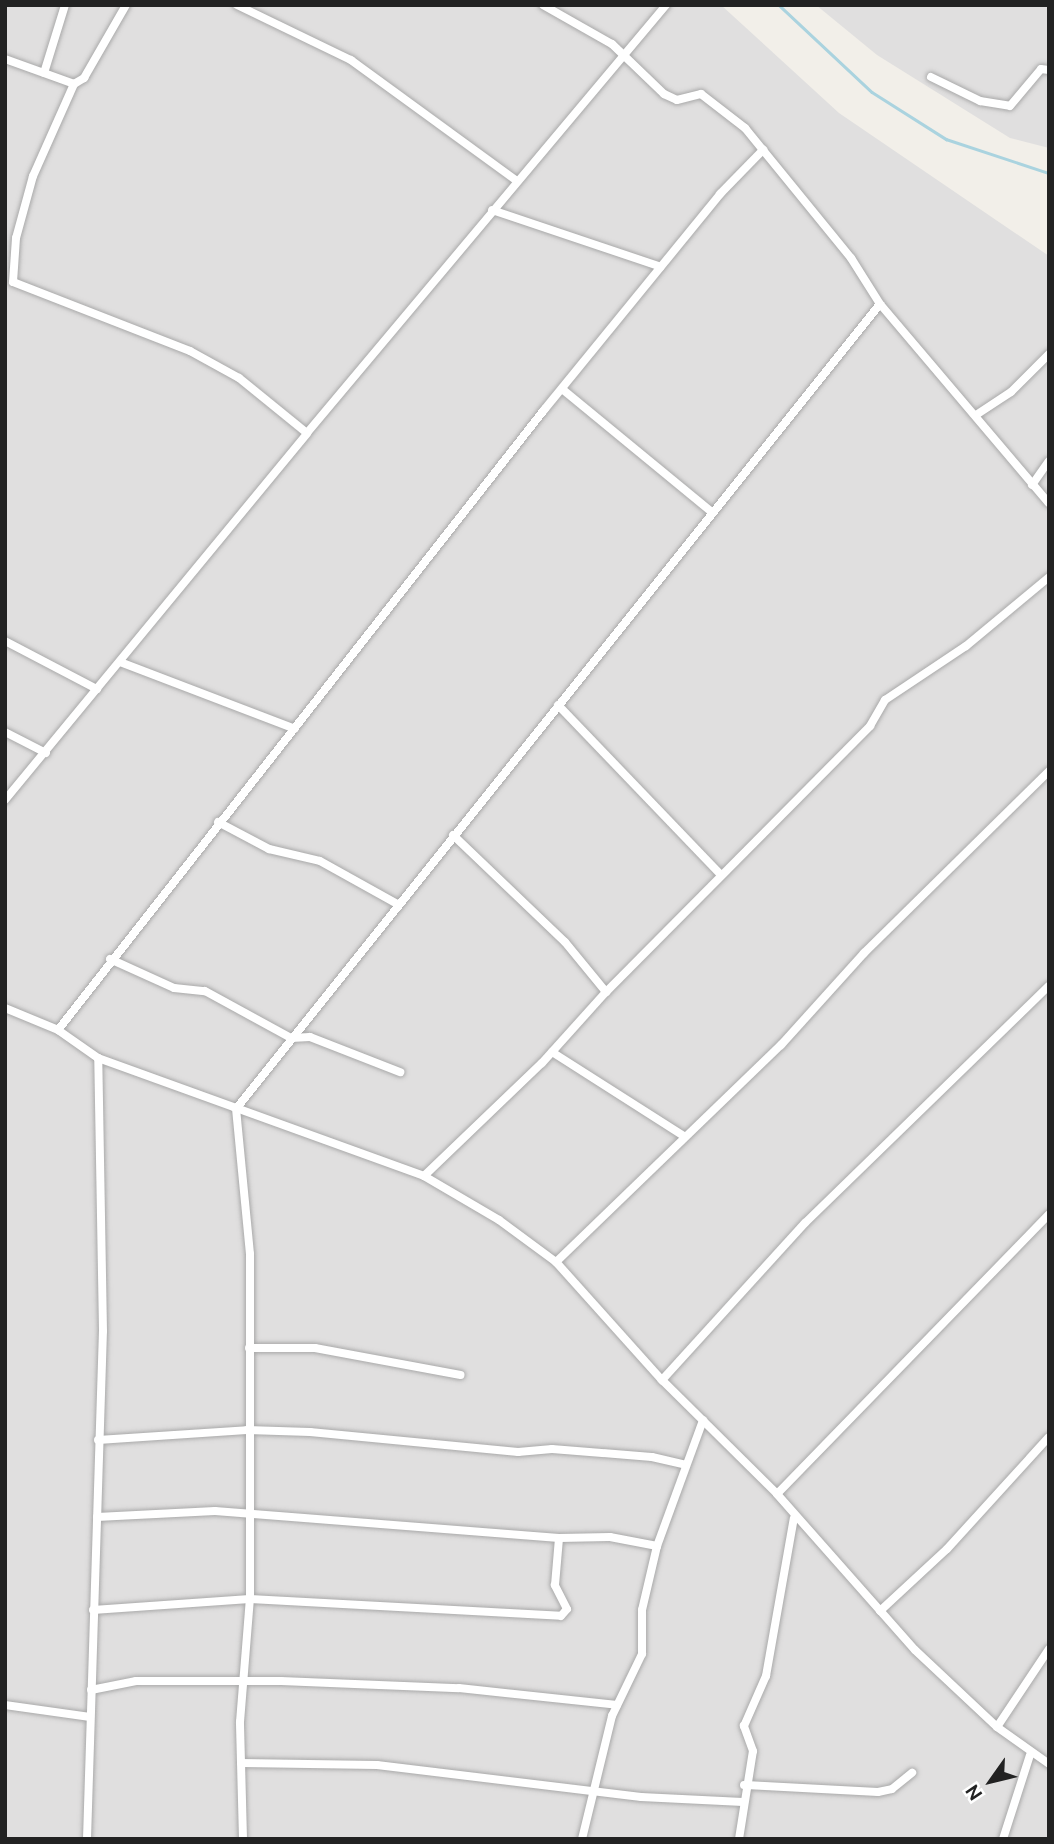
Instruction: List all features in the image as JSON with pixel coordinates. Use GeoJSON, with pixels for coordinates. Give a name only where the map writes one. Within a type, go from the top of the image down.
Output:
{"type":"FeatureCollection","features":[{"type":"Feature","properties":{"kind":"street"},"geometry":{"type":"LineString","coordinates":[[44,73],[65,5]]}},
{"type":"Feature","properties":{"kind":"street"},"geometry":{"type":"LineString","coordinates":[[126,5],[84,78],[74,84],[33,176],[16,238],[9,286],[190,351],[239,378],[307,433]]}},
{"type":"Feature","properties":{"kind":"street"},"geometry":{"type":"LineString","coordinates":[[237,5],[351,60],[517,181]]}},
{"type":"Feature","properties":{"kind":"street"},"geometry":{"type":"LineString","coordinates":[[543,5],[597,33],[673,100],[696,93],[710,99],[763,150],[851,258],[880,303],[1049,503]]}},
{"type":"Feature","properties":{"kind":"street"},"geometry":{"type":"LineString","coordinates":[[5,800],[492,210],[666,5]]}},
{"type":"Feature","properties":{"kind":"street"},"geometry":{"type":"LineString","coordinates":[[5,59],[74,84]]}},
{"type":"Feature","properties":{"kind":"street"},"geometry":{"type":"LineString","coordinates":[[931,77],[980,100],[1010,106],[1041,69],[1049,70]]}},
{"type":"Feature","properties":{"kind":"street"},"geometry":{"type":"LineString","coordinates":[[58,1030],[110,959],[562,389],[661,267],[763,150]]}},
{"type":"Feature","properties":{"kind":"street"},"geometry":{"type":"LineString","coordinates":[[492,210],[661,267]]}},
{"type":"Feature","properties":{"kind":"street"},"geometry":{"type":"LineString","coordinates":[[243,1839],[241,1763],[250,1600],[251,1514],[247,1430],[250,1254],[236,1109],[880,303]]}},
{"type":"Feature","properties":{"kind":"street"},"geometry":{"type":"LineString","coordinates":[[976,415],[1011,392],[1049,355]]}},
{"type":"Feature","properties":{"kind":"street"},"geometry":{"type":"LineString","coordinates":[[562,389],[713,513]]}},
{"type":"Feature","properties":{"kind":"street"},"geometry":{"type":"LineString","coordinates":[[1032,485],[1049,461]]}},
{"type":"Feature","properties":{"kind":"street"},"geometry":{"type":"LineString","coordinates":[[424,1176],[552,1052],[720,874],[870,726],[885,700],[966,646],[1049,576]]}},
{"type":"Feature","properties":{"kind":"street"},"geometry":{"type":"LineString","coordinates":[[5,641],[97,689]]}},
{"type":"Feature","properties":{"kind":"street"},"geometry":{"type":"LineString","coordinates":[[120,662],[295,729]]}},
{"type":"Feature","properties":{"kind":"street"},"geometry":{"type":"LineString","coordinates":[[558,705],[720,874]]}},
{"type":"Feature","properties":{"kind":"street"},"geometry":{"type":"LineString","coordinates":[[5,732],[46,752]]}},
{"type":"Feature","properties":{"kind":"street"},"geometry":{"type":"LineString","coordinates":[[556,1262],[1049,771]]}},
{"type":"Feature","properties":{"kind":"street"},"geometry":{"type":"LineString","coordinates":[[218,822],[269,849],[320,861],[399,905]]}},
{"type":"Feature","properties":{"kind":"street"},"geometry":{"type":"LineString","coordinates":[[453,835],[565,942],[606,992]]}},
{"type":"Feature","properties":{"kind":"street"},"geometry":{"type":"LineString","coordinates":[[110,959],[174,988],[205,991],[291,1038],[310,1037],[400,1072]]}},
{"type":"Feature","properties":{"kind":"street"},"geometry":{"type":"LineString","coordinates":[[662,1380],[805,1223],[1049,986]]}},
{"type":"Feature","properties":{"kind":"street"},"geometry":{"type":"LineString","coordinates":[[5,1008],[58,1030],[97,1058],[424,1176],[491,1214],[556,1262],[662,1380],[777,1494],[794,1518],[880,1611],[997,1727],[1030,1755],[1049,1764]]}},
{"type":"Feature","properties":{"kind":"street"},"geometry":{"type":"LineString","coordinates":[[552,1052],[684,1136]]}},
{"type":"Feature","properties":{"kind":"street"},"geometry":{"type":"LineString","coordinates":[[87,1839],[103,1331],[97,1058]]}},
{"type":"Feature","properties":{"kind":"street"},"geometry":{"type":"LineString","coordinates":[[777,1494],[1049,1214]]}},
{"type":"Feature","properties":{"kind":"street"},"geometry":{"type":"LineString","coordinates":[[248,1348],[315,1348],[461,1375]]}},
{"type":"Feature","properties":{"kind":"street"},"geometry":{"type":"LineString","coordinates":[[582,1839],[617,1705],[642,1654],[642,1610],[657,1546],[703,1420]]}},
{"type":"Feature","properties":{"kind":"street"},"geometry":{"type":"LineString","coordinates":[[98,1440],[247,1430],[518,1452],[552,1449],[686,1465]]}},
{"type":"Feature","properties":{"kind":"street"},"geometry":{"type":"LineString","coordinates":[[880,1611],[947,1549],[1049,1437]]}},
{"type":"Feature","properties":{"kind":"street"},"geometry":{"type":"LineString","coordinates":[[97,1517],[251,1514],[559,1538],[610,1537],[657,1546]]}},
{"type":"Feature","properties":{"kind":"street"},"geometry":{"type":"LineString","coordinates":[[738,1839],[744,1785],[753,1751],[744,1726],[766,1676],[794,1518]]}},
{"type":"Feature","properties":{"kind":"street"},"geometry":{"type":"LineString","coordinates":[[93,1610],[250,1600],[561,1616],[567,1609],[555,1585],[559,1538]]}},
{"type":"Feature","properties":{"kind":"street"},"geometry":{"type":"LineString","coordinates":[[997,1727],[1049,1649]]}},
{"type":"Feature","properties":{"kind":"street"},"geometry":{"type":"LineString","coordinates":[[91,1690],[136,1681],[246,1681],[459,1688],[617,1705]]}},
{"type":"Feature","properties":{"kind":"street"},"geometry":{"type":"LineString","coordinates":[[5,1705],[90,1717]]}},
{"type":"Feature","properties":{"kind":"street"},"geometry":{"type":"LineString","coordinates":[[1003,1839],[1030,1755]]}},
{"type":"Feature","properties":{"kind":"street"},"geometry":{"type":"LineString","coordinates":[[241,1763],[377,1765],[593,1790],[743,1801]]}},
{"type":"Feature","properties":{"kind":"street"},"geometry":{"type":"LineString","coordinates":[[744,1785],[878,1792],[892,1789],[912,1773]]}},
{"type":"Feature","properties":{"kind":"shaded area"},"geometry":{"type":"Polygon","coordinates":[[[5,5],[721,5],[839,113],[1049,256],[1049,1839],[5,1839],[5,5]]]}},
{"type":"Feature","properties":{"kind":"shaded area"},"geometry":{"type":"Polygon","coordinates":[[[816,5],[1049,5],[1049,148],[1010,138],[877,55],[816,5]]]}},
{"type":"Feature","properties":{"kind":"waterway"},"geometry":{"type":"LineString","coordinates":[[779,5],[872,92],[946,139],[1049,173]]}}]}
